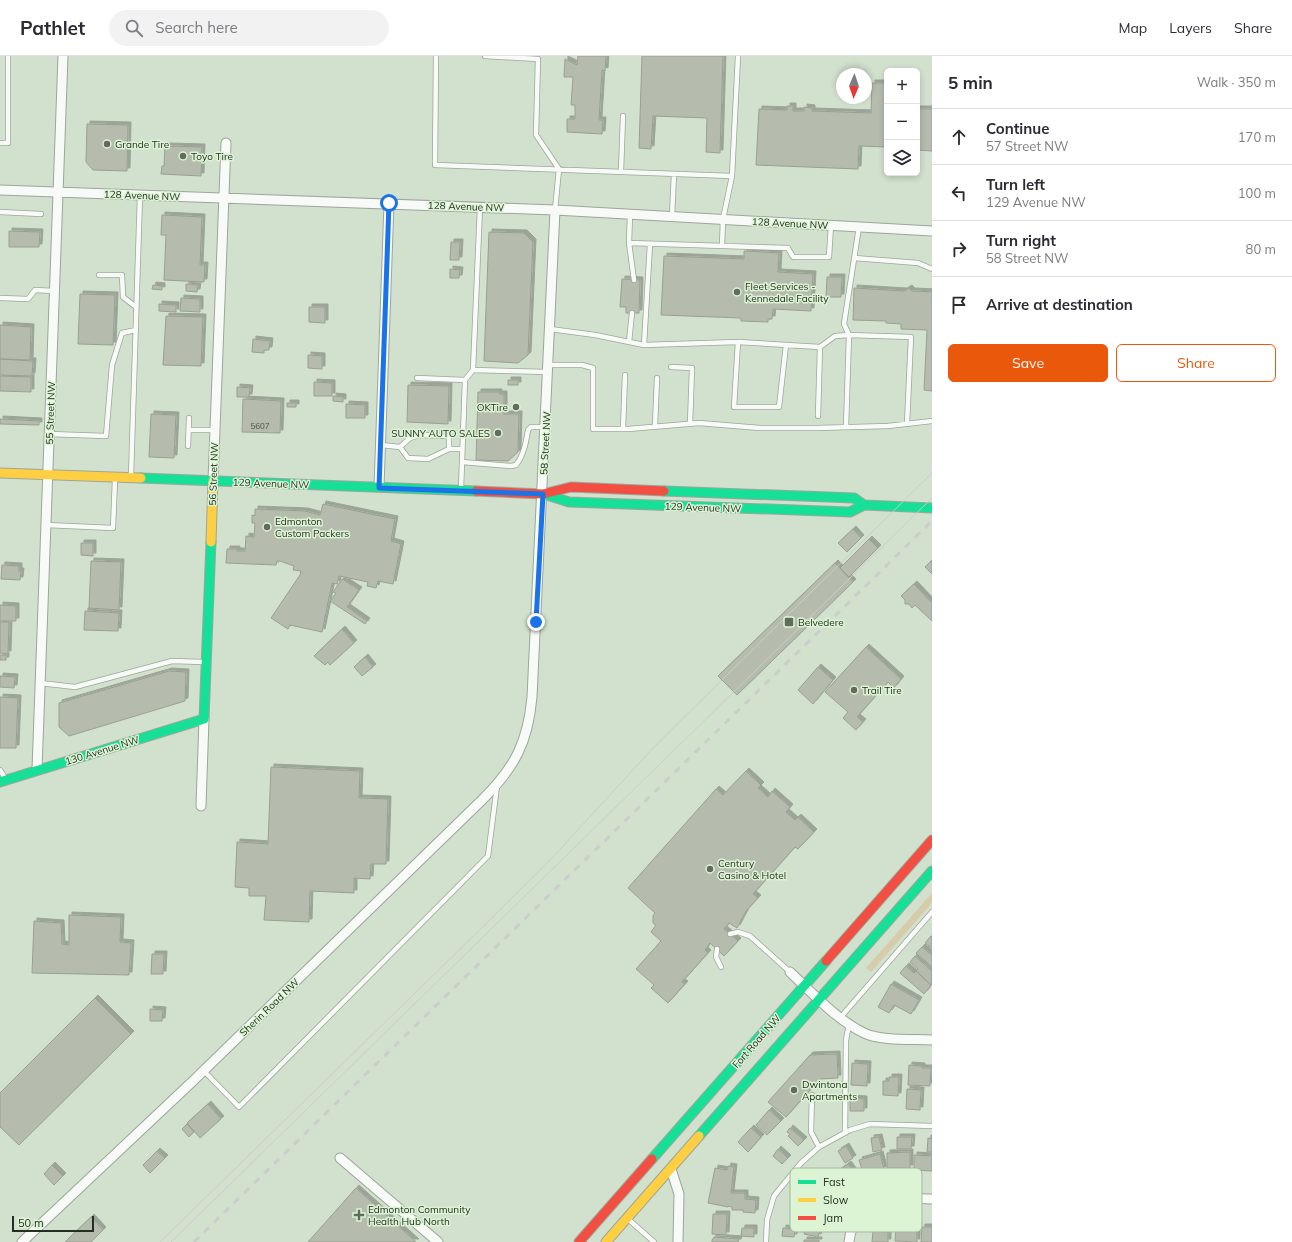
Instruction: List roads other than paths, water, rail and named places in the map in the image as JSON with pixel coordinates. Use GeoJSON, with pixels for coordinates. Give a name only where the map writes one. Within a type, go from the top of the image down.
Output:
{"type":"FeatureCollection","features":[{"type":"Feature","properties":{"kind":"street","name":"55 Street NW"},"geometry":{"type":"LineString","coordinates":[[37,770],[63,56]]}},
{"type":"Feature","properties":{"kind":"street","name":"56 Street NW"},"geometry":{"type":"LineString","coordinates":[[201,806],[226,143]]}},
{"type":"Feature","properties":{"kind":"street","name":"128 Avenue NW"},"geometry":{"type":"LineString","coordinates":[[0,190],[555,210],[932,231]]}},
{"type":"Feature","properties":{"kind":"street"},"geometry":{"type":"LineString","coordinates":[[379,488],[389,203]]}},
{"type":"Feature","properties":{"kind":"street","name":"58 Street NW"},"geometry":{"type":"LineString","coordinates":[[510,768],[521,747],[531,710],[543,494],[555,210]]}},
{"type":"Feature","properties":{"kind":"street","name":"129 Avenue NW"},"geometry":{"type":"LineString","coordinates":[[0,473],[543,494],[571,488],[579,488],[854,498],[864,505]]}},
{"type":"Feature","properties":{"kind":"street","name":"129 Avenue NW"},"geometry":{"type":"LineString","coordinates":[[543,494],[569,502],[850,512],[864,505],[932,508]]}},
{"type":"Feature","properties":{"kind":"street","name":"130 Avenue NW"},"geometry":{"type":"LineString","coordinates":[[3,781],[204,719]]}},
{"type":"Feature","properties":{"kind":"street","name":"Sherin Road NW"},"geometry":{"type":"LineString","coordinates":[[26,1241],[498,784],[510,768]]}},
{"type":"Feature","properties":{"kind":"street","name":"Fort Road NW"},"geometry":{"type":"LineString","coordinates":[[579,1242],[932,840]]}},
{"type":"Feature","properties":{"kind":"street","name":"Fort Road NW"},"geometry":{"type":"LineString","coordinates":[[606,1242],[932,871]]}},
{"type":"Feature","properties":{"kind":"street"},"geometry":{"type":"LineString","coordinates":[[790,972],[840,1018],[865,1034],[881,1038],[932,1040]]}},
{"type":"Feature","properties":{"kind":"street"},"geometry":{"type":"LineString","coordinates":[[340,1158],[438,1242]]}},
{"type":"Feature","properties":{"kind":"street"},"geometry":{"type":"LineString","coordinates":[[671,1168],[679,1194],[678,1242]]}},
{"type":"Feature","properties":{"kind":"street"},"geometry":{"type":"LineString","coordinates":[[922,1199],[932,1199]]}},
{"type":"Feature","properties":{"kind":"street"},"geometry":{"type":"LineString","coordinates":[[850,1242],[851,1232]]}},
{"type":"Feature","properties":{"kind":"lane"},"geometry":{"type":"LineString","coordinates":[[0,143],[8,143],[8,56]]}},
{"type":"Feature","properties":{"kind":"lane"},"geometry":{"type":"LineString","coordinates":[[436,56],[435,165],[732,176]]}},
{"type":"Feature","properties":{"kind":"lane"},"geometry":{"type":"LineString","coordinates":[[485,56],[538,58],[536,135],[558,170],[555,210]]}},
{"type":"Feature","properties":{"kind":"lane"},"geometry":{"type":"LineString","coordinates":[[722,246],[723,219],[732,176],[738,56]]}},
{"type":"Feature","properties":{"kind":"lane"},"geometry":{"type":"LineString","coordinates":[[621,171],[622,116]]}},
{"type":"Feature","properties":{"kind":"lane"},"geometry":{"type":"LineString","coordinates":[[672,216],[674,174]]}},
{"type":"Feature","properties":{"kind":"lane"},"geometry":{"type":"LineString","coordinates":[[131,478],[140,195]]}},
{"type":"Feature","properties":{"kind":"lane"},"geometry":{"type":"LineString","coordinates":[[461,491],[465,380],[473,370],[480,207]]}},
{"type":"Feature","properties":{"kind":"lane"},"geometry":{"type":"LineString","coordinates":[[0,212],[41,214]]}},
{"type":"Feature","properties":{"kind":"lane"},"geometry":{"type":"LineString","coordinates":[[630,214],[629,244],[634,280]]}},
{"type":"Feature","properties":{"kind":"lane"},"geometry":{"type":"LineString","coordinates":[[629,244],[788,248],[793,257],[829,257],[831,225]]}},
{"type":"Feature","properties":{"kind":"lane"},"geometry":{"type":"LineString","coordinates":[[846,427],[849,335],[844,324],[859,227]]}},
{"type":"Feature","properties":{"kind":"lane"},"geometry":{"type":"LineString","coordinates":[[644,345],[650,244]]}},
{"type":"Feature","properties":{"kind":"lane"},"geometry":{"type":"LineString","coordinates":[[854,258],[918,263],[932,269]]}},
{"type":"Feature","properties":{"kind":"lane"},"geometry":{"type":"LineString","coordinates":[[98,275],[122,275],[123,297],[136,307]]}},
{"type":"Feature","properties":{"kind":"lane"},"geometry":{"type":"LineString","coordinates":[[0,298],[28,299],[35,290],[54,291]]}},
{"type":"Feature","properties":{"kind":"lane"},"geometry":{"type":"LineString","coordinates":[[630,342],[632,313]]}},
{"type":"Feature","properties":{"kind":"lane"},"geometry":{"type":"LineString","coordinates":[[550,329],[595,335],[644,345],[738,342],[820,347],[836,336],[911,337],[907,424]]}},
{"type":"Feature","properties":{"kind":"lane"},"geometry":{"type":"LineString","coordinates":[[49,434],[106,436],[112,365],[122,333],[136,330]]}},
{"type":"Feature","properties":{"kind":"lane"},"geometry":{"type":"LineString","coordinates":[[738,342],[734,406],[779,407],[786,345]]}},
{"type":"Feature","properties":{"kind":"lane"},"geometry":{"type":"LineString","coordinates":[[818,416],[820,347]]}},
{"type":"Feature","properties":{"kind":"lane"},"geometry":{"type":"LineString","coordinates":[[473,370],[548,368],[582,365],[593,368],[593,429],[623,429],[699,423],[760,428],[846,427],[888,426],[932,421]]}},
{"type":"Feature","properties":{"kind":"lane"},"geometry":{"type":"LineString","coordinates":[[671,367],[692,368],[690,424]]}},
{"type":"Feature","properties":{"kind":"lane"},"geometry":{"type":"LineString","coordinates":[[623,429],[625,375]]}},
{"type":"Feature","properties":{"kind":"lane"},"geometry":{"type":"LineString","coordinates":[[417,378],[465,380]]}},
{"type":"Feature","properties":{"kind":"lane"},"geometry":{"type":"LineString","coordinates":[[655,426],[657,378]]}},
{"type":"Feature","properties":{"kind":"lane"},"geometry":{"type":"LineString","coordinates":[[188,446],[189,418]]}},
{"type":"Feature","properties":{"kind":"lane"},"geometry":{"type":"LineString","coordinates":[[462,462],[511,466],[516,465],[520,459],[527,439],[528,430],[531,427],[545,427]]}},
{"type":"Feature","properties":{"kind":"lane"},"geometry":{"type":"LineString","coordinates":[[189,430],[215,430]]}},
{"type":"Feature","properties":{"kind":"lane"},"geometry":{"type":"LineString","coordinates":[[381,445],[400,446],[410,438],[420,435],[449,436],[449,449]]}},
{"type":"Feature","properties":{"kind":"lane"},"geometry":{"type":"LineString","coordinates":[[400,446],[408,458],[428,459],[449,449],[462,449]]}},
{"type":"Feature","properties":{"kind":"lane"},"geometry":{"type":"LineString","coordinates":[[46,525],[112,528],[115,477]]}},
{"type":"Feature","properties":{"kind":"lane"},"geometry":{"type":"LineString","coordinates":[[40,683],[75,687],[172,661],[206,662]]}},
{"type":"Feature","properties":{"kind":"lane"},"geometry":{"type":"LineString","coordinates":[[0,770],[3,781]]}},
{"type":"Feature","properties":{"kind":"lane"},"geometry":{"type":"LineString","coordinates":[[204,1070],[239,1106],[488,856],[498,784]]}},
{"type":"Feature","properties":{"kind":"lane"},"geometry":{"type":"LineString","coordinates":[[840,1018],[932,912]]}},
{"type":"Feature","properties":{"kind":"lane"},"geometry":{"type":"LineString","coordinates":[[730,934],[738,932],[750,936],[790,972]]}},
{"type":"Feature","properties":{"kind":"lane"},"geometry":{"type":"LineString","coordinates":[[717,949],[716,957],[721,967]]}},
{"type":"Feature","properties":{"kind":"lane"},"geometry":{"type":"LineString","coordinates":[[845,1133],[846,1040],[849,1024]]}},
{"type":"Feature","properties":{"kind":"lane"},"geometry":{"type":"LineString","coordinates":[[812,1095],[811,1132],[819,1147]]}},
{"type":"Feature","properties":{"kind":"lane"},"geometry":{"type":"LineString","coordinates":[[797,1168],[819,1147],[850,1130],[870,1124],[932,1126]]}},
{"type":"Feature","properties":{"kind":"lane"},"geometry":{"type":"LineString","coordinates":[[766,1242],[767,1220],[774,1196],[790,1176]]}},
{"type":"Feature","properties":{"kind":"lane"},"geometry":{"type":"LineString","coordinates":[[627,1218],[654,1242]]}},
{"type":"Feature","properties":{"kind":"tram line"},"geometry":{"type":"LineString","coordinates":[[160,1242],[495,915],[552,858],[654,747],[932,473]]}},
{"type":"Feature","properties":{"kind":"tram line"},"geometry":{"type":"LineString","coordinates":[[171,1242],[932,498]]}},
{"type":"Feature","properties":{"kind":"railway"},"geometry":{"type":"LineString","coordinates":[[194,1242],[932,521]]}},
{"type":"Feature","properties":{"kind":"place","name":"Grande Tire"},"geometry":{"type":"Point","coordinates":[107,144]}},
{"type":"Feature","properties":{"kind":"place","name":"Toyo Tire"},"geometry":{"type":"Point","coordinates":[183,156]}},
{"type":"Feature","properties":{"kind":"place","name":"Fleet Services - Kennedale Facility"},"geometry":{"type":"Point","coordinates":[737,292]}},
{"type":"Feature","properties":{"kind":"place","name":"OKTire"},"geometry":{"type":"Point","coordinates":[516,407]}},
{"type":"Feature","properties":{"kind":"place","name":"SUNNY AUTO SALES"},"geometry":{"type":"Point","coordinates":[498,433]}},
{"type":"Feature","properties":{"kind":"place","name":"Edmonton Custom Packers"},"geometry":{"type":"Point","coordinates":[267,527]}},
{"type":"Feature","properties":{"kind":"place","name":"Belvedere"},"geometry":{"type":"Point","coordinates":[789,622]}},
{"type":"Feature","properties":{"kind":"place","name":"Trail Tire"},"geometry":{"type":"Point","coordinates":[854,690]}},
{"type":"Feature","properties":{"kind":"place","name":"Century Casino & Hotel"},"geometry":{"type":"Point","coordinates":[710,869]}},
{"type":"Feature","properties":{"kind":"place","name":"Dwintona Apartments"},"geometry":{"type":"Point","coordinates":[794,1090]}},
{"type":"Feature","properties":{"kind":"place","name":"Edmonton Community Health Hub North"},"geometry":{"type":"Point","coordinates":[359,1215]}}]}
